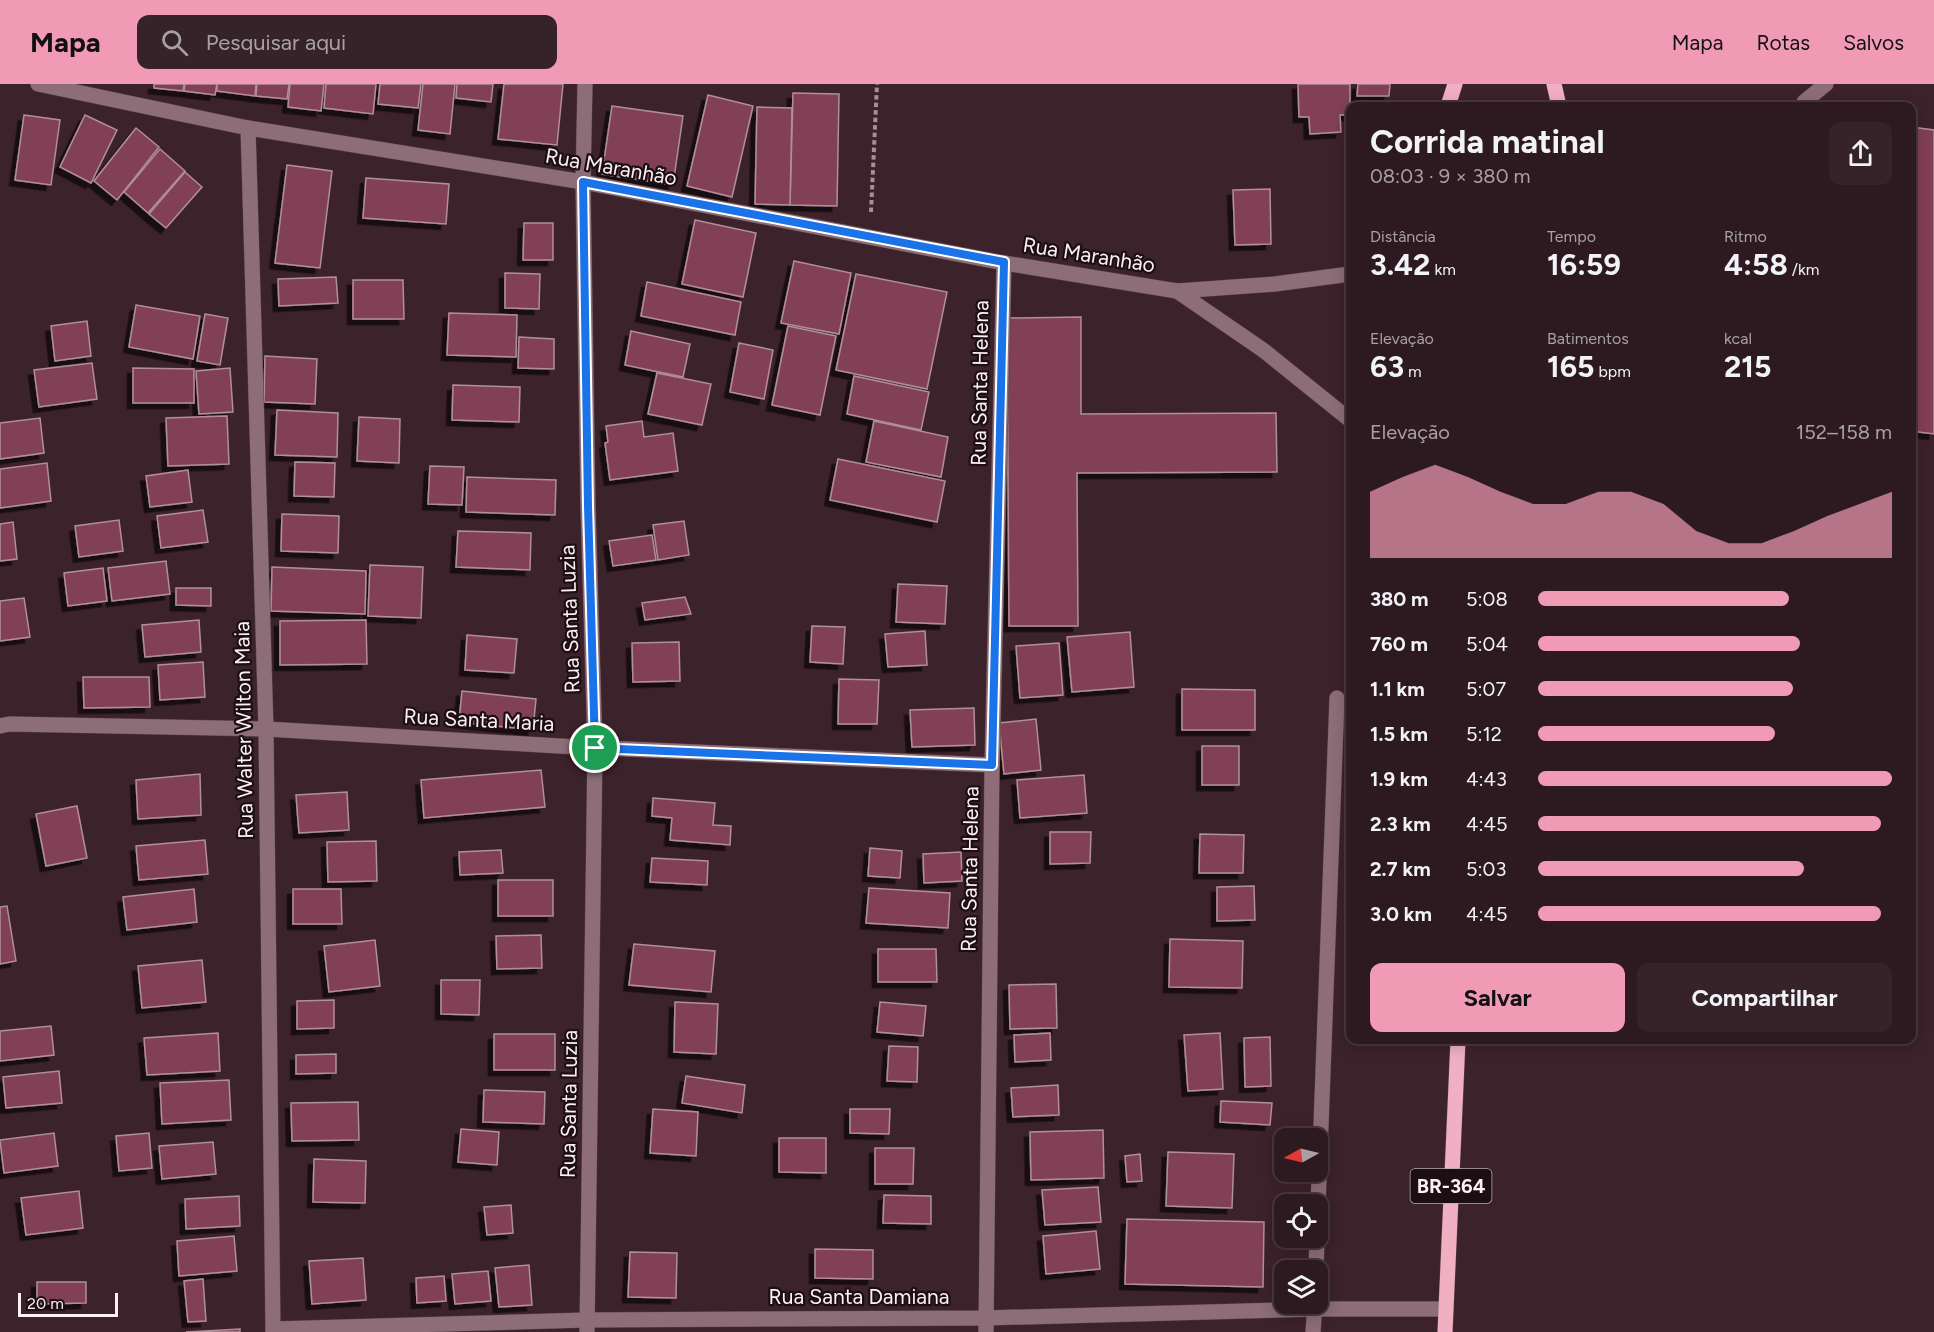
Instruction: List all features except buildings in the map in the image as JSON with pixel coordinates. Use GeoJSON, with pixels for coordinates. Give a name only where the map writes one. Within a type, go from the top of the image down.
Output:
{"type":"FeatureCollection","features":[{"type":"Feature","properties":{"kind":"main road"},"geometry":{"type":"LineString","coordinates":[[1449,102],[1455,84]]}},
{"type":"Feature","properties":{"kind":"main road"},"geometry":{"type":"LineString","coordinates":[[1554,84],[1558,102]]}},
{"type":"Feature","properties":{"kind":"main road","name":"BR-364"},"geometry":{"type":"LineString","coordinates":[[1445,1332],[1458,1044]]}},
{"type":"Feature","properties":{"kind":"street","name":"Rua Maranhão"},"geometry":{"type":"LineString","coordinates":[[38,84],[248,128],[583,182],[1004,262],[1177,291],[1275,284],[1346,275]]}},
{"type":"Feature","properties":{"kind":"street","name":"Rua Santa Luzia"},"geometry":{"type":"LineString","coordinates":[[585,84],[583,182],[588,506],[595,748],[586,1326]]}},
{"type":"Feature","properties":{"kind":"street"},"geometry":{"type":"LineString","coordinates":[[1803,102],[1826,84]]}},
{"type":"Feature","properties":{"kind":"street","name":"Rua Walter Wilton Maia"},"geometry":{"type":"LineString","coordinates":[[248,128],[266,729],[273,1330]]}},
{"type":"Feature","properties":{"kind":"street","name":"Rua Santa Helena"},"geometry":{"type":"LineString","coordinates":[[986,1325],[992,765],[1004,262]]}},
{"type":"Feature","properties":{"kind":"street","name":"Rua Maranhão"},"geometry":{"type":"LineString","coordinates":[[1177,291],[1263,350],[1346,417]]}},
{"type":"Feature","properties":{"kind":"street"},"geometry":{"type":"LineString","coordinates":[[1318,1194],[1337,698]]}},
{"type":"Feature","properties":{"kind":"street","name":"Rua Santa Maria"},"geometry":{"type":"LineString","coordinates":[[0,726],[9,724],[266,729],[595,748],[992,765]]}},
{"type":"Feature","properties":{"kind":"street","name":"Rua Santa Damiana"},"geometry":{"type":"LineString","coordinates":[[1328,1306],[1446,1309]]}},
{"type":"Feature","properties":{"kind":"street","name":"Rua Santa Damiana"},"geometry":{"type":"LineString","coordinates":[[273,1330],[586,1326],[986,1325],[1274,1308]]}},
{"type":"Feature","properties":{"kind":"street"},"geometry":{"type":"LineString","coordinates":[[1313,1332],[1314,1314]]}},
{"type":"Feature","properties":{"kind":"path"},"geometry":{"type":"LineString","coordinates":[[870,237],[877,84]]}},
{"type":"Feature","properties":{"kind":"route"},"geometry":{"type":"LineString","coordinates":[[583,182],[1004,262],[992,765],[595,748],[588,506],[583,182]]}}]}
